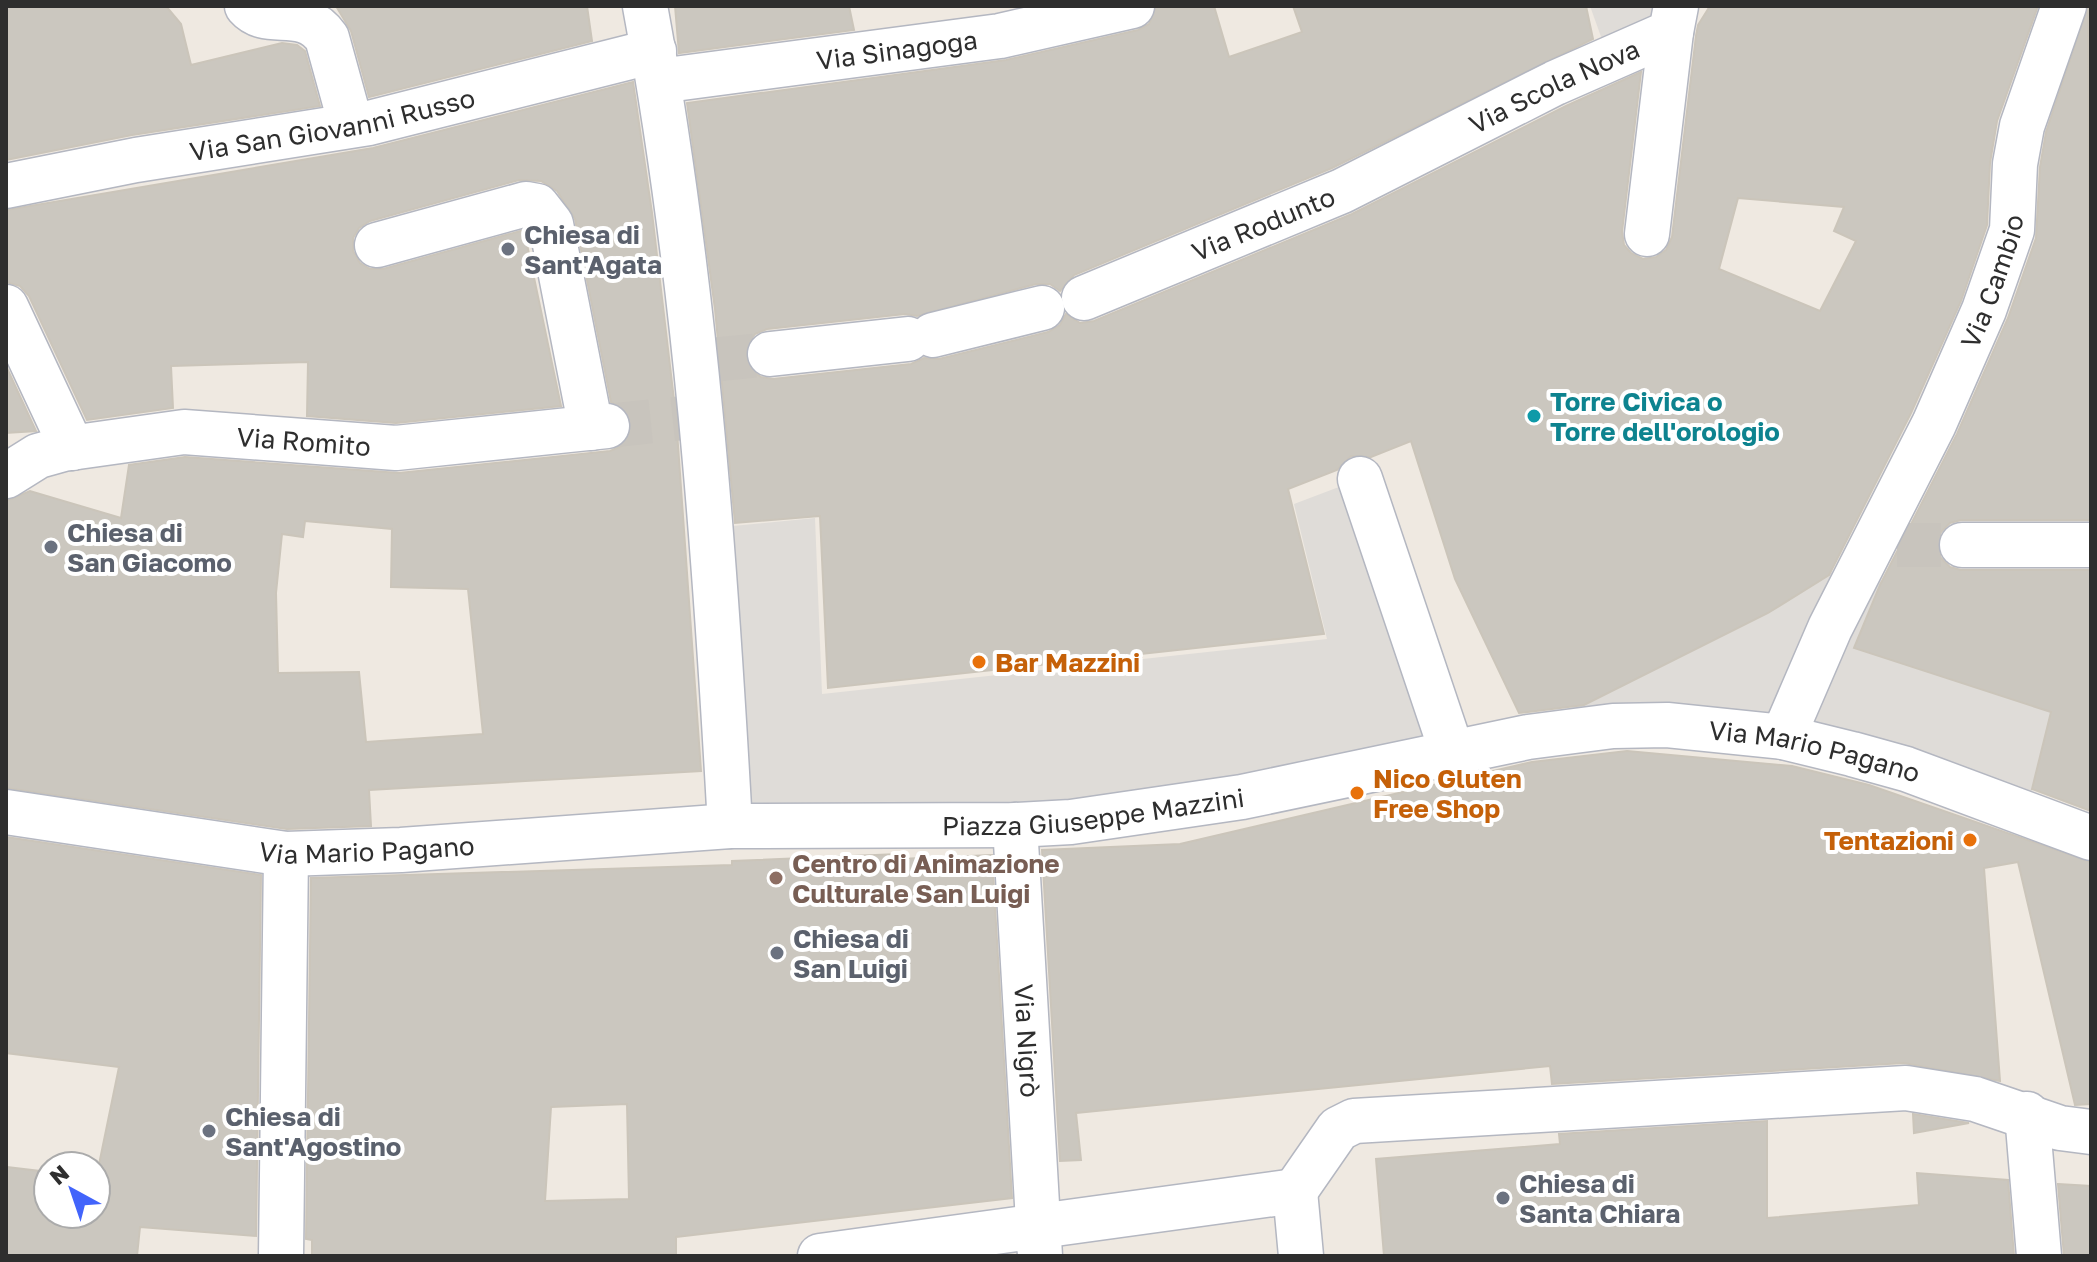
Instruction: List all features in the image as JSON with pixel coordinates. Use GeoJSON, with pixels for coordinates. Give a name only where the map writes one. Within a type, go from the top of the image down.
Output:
{"type":"FeatureCollection","features":[{"type":"Feature","properties":{"kind":"street"},"geometry":{"type":"LineString","coordinates":[[247,6],[258,15],[303,17],[319,26],[327,38],[351,125]]}},
{"type":"Feature","properties":{"kind":"street"},"geometry":{"type":"LineString","coordinates":[[645,6],[703,361],[692,417],[707,488],[715,564],[730,826]]}},
{"type":"Feature","properties":{"kind":"street","name":"Via Sinagoga"},"geometry":{"type":"LineString","coordinates":[[656,66],[1000,36],[1132,6]]}},
{"type":"Feature","properties":{"kind":"street","name":"Via Cambio"},"geometry":{"type":"LineString","coordinates":[[1783,737],[1830,628],[1886,544],[1984,310],[2012,230],[2015,164],[2022,126],[2064,6]]}},
{"type":"Feature","properties":{"kind":"street","name":"Via Scola Nova"},"geometry":{"type":"LineString","coordinates":[[1440,143],[1673,19]]}},
{"type":"Feature","properties":{"kind":"street","name":"Via Scola Nova"},"geometry":{"type":"LineString","coordinates":[[1647,234],[1673,19]]}},
{"type":"Feature","properties":{"kind":"street","name":"Via San Giovanni Russo"},"geometry":{"type":"LineString","coordinates":[[6,186],[351,125],[656,66]]}},
{"type":"Feature","properties":{"kind":"street","name":"Via Rodunto"},"geometry":{"type":"LineString","coordinates":[[770,354],[921,337],[1063,303],[1308,207],[1440,143]]}},
{"type":"Feature","properties":{"kind":"street","name":"Via Romito"},"geometry":{"type":"LineString","coordinates":[[6,476],[38,456],[184,432],[396,448],[599,427],[551,224],[537,206],[526,204],[377,245]]}},
{"type":"Feature","properties":{"kind":"street"},"geometry":{"type":"LineString","coordinates":[[6,307],[72,448]]}},
{"type":"Feature","properties":{"kind":"street"},"geometry":{"type":"LineString","coordinates":[[1360,479],[1453,755]]}},
{"type":"Feature","properties":{"kind":"street"},"geometry":{"type":"LineString","coordinates":[[1962,545],[2091,545]]}},
{"type":"Feature","properties":{"kind":"street","name":"Via Mario Pagano"},"geometry":{"type":"LineString","coordinates":[[1528,737],[1613,726],[1667,725],[1783,737],[1906,769],[2091,838]]}},
{"type":"Feature","properties":{"kind":"street","name":"Piazza Giuseppe Mazzini"},"geometry":{"type":"LineString","coordinates":[[730,826],[1015,825],[1162,811],[1453,755],[1528,737]]}},
{"type":"Feature","properties":{"kind":"street","name":"Via Mario Pagano"},"geometry":{"type":"LineString","coordinates":[[6,812],[286,854],[401,850],[730,826]]}},
{"type":"Feature","properties":{"kind":"street","name":"Via Nigrò"},"geometry":{"type":"LineString","coordinates":[[1015,825],[1039,1240]]}},
{"type":"Feature","properties":{"kind":"street"},"geometry":{"type":"LineString","coordinates":[[281,1256],[286,854]]}},
{"type":"Feature","properties":{"kind":"street"},"geometry":{"type":"LineString","coordinates":[[1301,1256],[1295,1191],[1338,1129],[1354,1121],[1906,1088],[1975,1099],[2027,1114],[2060,1128],[2091,1132]]}},
{"type":"Feature","properties":{"kind":"street"},"geometry":{"type":"LineString","coordinates":[[2027,1114],[2039,1256]]}},
{"type":"Feature","properties":{"kind":"street"},"geometry":{"type":"LineString","coordinates":[[820,1256],[1039,1240],[1295,1191]]}},
{"type":"Feature","properties":{"kind":"shaded area"},"geometry":{"type":"Polygon","coordinates":[[[1590,6],[1676,6],[1609,59],[1590,6]]]}},
{"type":"Feature","properties":{"kind":"shaded area"},"geometry":{"type":"Polygon","coordinates":[[[1360,479],[1453,755],[1242,797],[730,826],[712,528],[815,518],[822,694],[1327,639],[1294,504],[1360,479]]]}},
{"type":"Feature","properties":{"kind":"shaded area"},"geometry":{"type":"Polygon","coordinates":[[[1840,567],[1882,581],[1854,648],[2051,712],[2027,812],[1905,769],[1524,724],[1590,701],[1768,613],[1840,567]]]}},
{"type":"Feature","properties":{"kind":"building"},"geometry":{"type":"Polygon","coordinates":[[[6,6],[166,6],[181,24],[191,65],[282,43],[297,45],[305,51],[320,106],[132,135],[6,160],[6,6]]]}},
{"type":"Feature","properties":{"kind":"building"},"geometry":{"type":"Polygon","coordinates":[[[336,6],[587,6],[592,41],[369,97],[351,31],[336,6]]]}},
{"type":"Feature","properties":{"kind":"building"},"geometry":{"type":"Polygon","coordinates":[[[675,6],[849,6],[854,30],[679,53],[675,6]]]}},
{"type":"Feature","properties":{"kind":"building"},"geometry":{"type":"Polygon","coordinates":[[[1156,6],[1214,6],[1229,57],[1302,32],[1293,6],[1586,6],[1593,39],[1332,168],[1074,275],[1060,291],[1050,284],[1036,284],[917,316],[905,314],[767,329],[755,334],[747,345],[745,357],[750,369],[761,377],[773,379],[911,364],[924,358],[939,359],[1048,332],[1060,325],[1066,314],[1080,323],[1094,321],[1352,214],[1566,106],[1641,72],[1622,232],[1624,245],[1631,253],[1643,259],[1656,257],[1666,250],[1672,237],[1696,36],[1698,25],[1710,6],[2038,6],[1997,121],[1990,163],[1987,225],[1961,301],[1911,413],[1829,575],[1768,613],[1584,705],[1519,713],[1455,579],[1411,441],[1371,457],[1351,456],[1337,470],[1288,489],[1324,634],[828,688],[820,516],[735,523],[715,309],[687,103],[1006,60],[1138,30],[1149,24],[1156,6]],[[1738,198],[1719,269],[1820,311],[1856,241],[1834,231],[1844,207],[1738,198]]]}},
{"type":"Feature","properties":{"kind":"building"},"geometry":{"type":"Polygon","coordinates":[[[2088,6],[2091,520],[1961,520],[1950,523],[1941,532],[1937,546],[1941,558],[1950,567],[1961,570],[2091,570],[2091,811],[2032,789],[2051,712],[1854,648],[1880,585],[1957,434],[2008,318],[2036,238],[2040,167],[2046,132],[2088,6]]]}},
{"type":"Feature","properties":{"kind":"building"},"geometry":{"type":"Polygon","coordinates":[[[633,82],[676,417],[701,771],[369,790],[371,826],[287,829],[6,788],[6,501],[30,491],[121,518],[129,465],[185,457],[399,473],[610,451],[622,446],[630,435],[632,424],[627,411],[611,402],[575,219],[557,191],[541,181],[519,180],[370,221],[359,228],[353,238],[353,251],[360,263],[370,269],[383,269],[524,230],[561,406],[396,423],[307,416],[308,362],[171,366],[173,408],[87,420],[29,296],[20,286],[6,282],[6,210],[373,148],[633,82]],[[305,521],[303,537],[282,534],[276,593],[278,673],[359,672],[366,742],[483,734],[468,589],[391,587],[392,529],[305,521]]]}},
{"type":"Feature","properties":{"kind":"building"},"geometry":{"type":"Polygon","coordinates":[[[6,366],[36,431],[6,433],[6,366]]]}},
{"type":"Feature","properties":{"kind":"building"},"geometry":{"type":"Polygon","coordinates":[[[1627,751],[1792,766],[1869,785],[2091,862],[2091,1104],[2075,1105],[2018,862],[1984,868],[2000,1081],[1904,1063],[1552,1084],[1550,1066],[1076,1113],[1081,1160],[1060,1161],[1042,850],[1180,844],[1532,762],[1627,751]]]}},
{"type":"Feature","properties":{"kind":"building"},"geometry":{"type":"Polygon","coordinates":[[[6,837],[261,875],[256,1236],[140,1227],[137,1256],[6,1256],[6,1167],[32,1170],[32,1230],[112,1230],[112,1150],[102,1150],[119,1067],[6,1053],[6,837]]]}},
{"type":"Feature","properties":{"kind":"building"},"geometry":{"type":"Polygon","coordinates":[[[898,854],[899,859],[992,855],[1012,1198],[676,1237],[676,1254],[312,1256],[312,1240],[306,1239],[311,878],[732,865],[732,861],[898,854]],[[627,1104],[551,1107],[545,1201],[629,1199],[627,1104]]]}},
{"type":"Feature","properties":{"kind":"building"},"geometry":{"type":"Polygon","coordinates":[[[1913,1114],[1969,1123],[1914,1133],[1913,1114]]]}},
{"type":"Feature","properties":{"kind":"building"},"geometry":{"type":"Polygon","coordinates":[[[1767,1121],[1767,1218],[1919,1205],[1917,1173],[2008,1180],[2014,1256],[1384,1256],[1376,1159],[1560,1144],[1559,1134],[1767,1121]]]}},
{"type":"Feature","properties":{"kind":"building"},"geometry":{"type":"Polygon","coordinates":[[[2058,1184],[2091,1186],[2091,1256],[2064,1256],[2058,1184]]]}},
{"type":"Feature","properties":{"kind":"tunnel"},"geometry":{"type":"LineString","coordinates":[[711,360],[770,354]]}},
{"type":"Feature","properties":{"kind":"tunnel"},"geometry":{"type":"LineString","coordinates":[[607,426],[684,418]]}},
{"type":"Feature","properties":{"kind":"tunnel"},"geometry":{"type":"LineString","coordinates":[[1897,545],[1962,545]]}},
{"type":"Feature","properties":{"kind":"place","name":"Chiesa di Sant'Agata"},"geometry":{"type":"Point","coordinates":[508,249]}},
{"type":"Feature","properties":{"kind":"place","name":"Torre Civica o Torre dell'orologio"},"geometry":{"type":"Point","coordinates":[1534,416]}},
{"type":"Feature","properties":{"kind":"place","name":"Chiesa di San Giacomo"},"geometry":{"type":"Point","coordinates":[51,547]}},
{"type":"Feature","properties":{"kind":"place","name":"Bar Mazzini"},"geometry":{"type":"Point","coordinates":[979,662]}},
{"type":"Feature","properties":{"kind":"place","name":"Nico Gluten Free Shop"},"geometry":{"type":"Point","coordinates":[1357,793]}},
{"type":"Feature","properties":{"kind":"place","name":"Tentazioni"},"geometry":{"type":"Point","coordinates":[1970,840]}},
{"type":"Feature","properties":{"kind":"place","name":"Centro di Animazione Culturale San Luigi"},"geometry":{"type":"Point","coordinates":[776,878]}},
{"type":"Feature","properties":{"kind":"place","name":"Chiesa di San Luigi"},"geometry":{"type":"Point","coordinates":[777,953]}},
{"type":"Feature","properties":{"kind":"place","name":"Chiesa di Sant'Agostino"},"geometry":{"type":"Point","coordinates":[209,1131]}},
{"type":"Feature","properties":{"kind":"place","name":"Chiesa di Santa Chiara"},"geometry":{"type":"Point","coordinates":[1503,1198]}}]}
